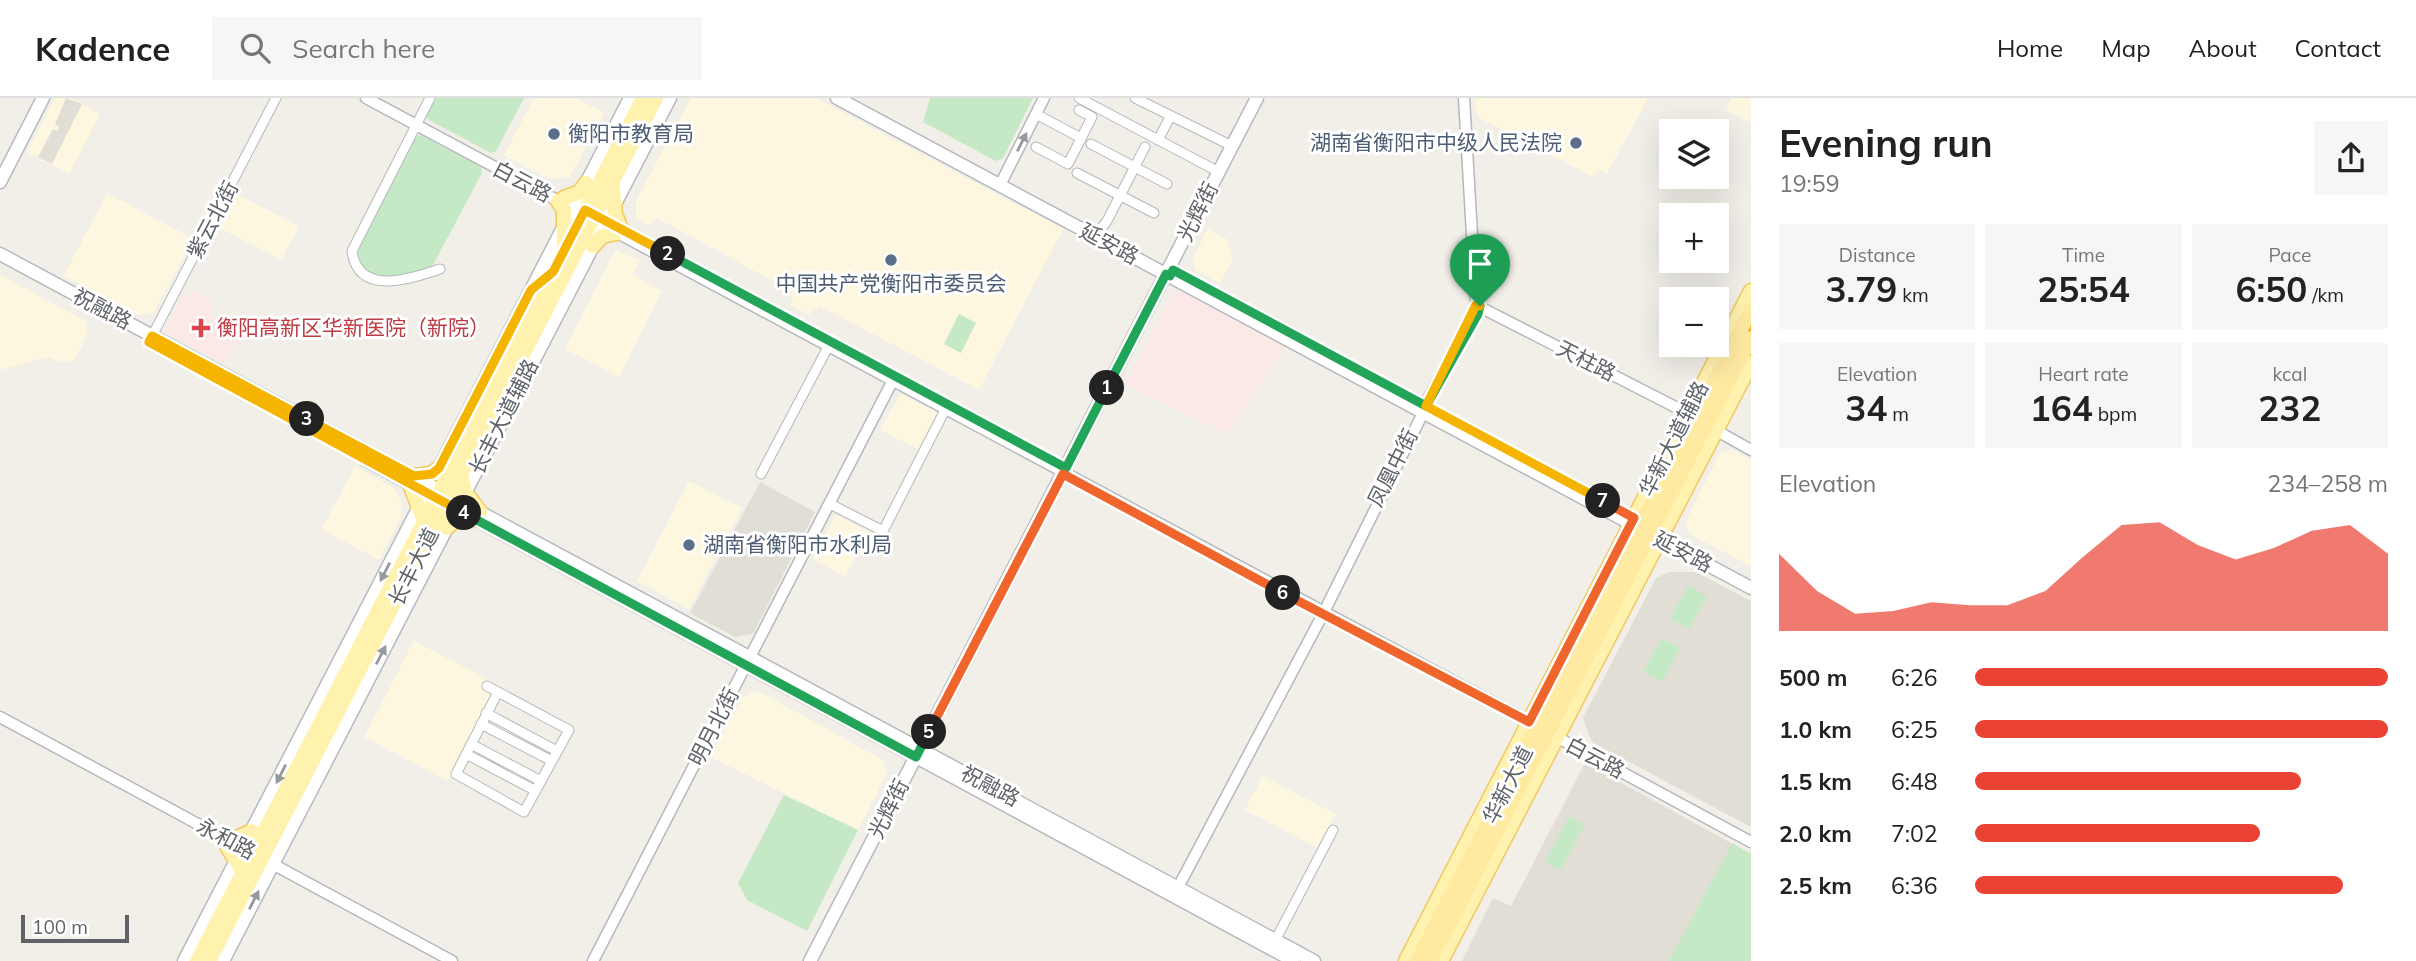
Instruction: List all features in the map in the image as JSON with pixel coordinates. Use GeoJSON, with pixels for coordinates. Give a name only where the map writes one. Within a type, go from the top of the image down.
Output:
{"type":"FeatureCollection","features":[{"type":"Feature","properties":{"kind":"highway","name":"华新大道"},"geometry":{"type":"LineString","coordinates":[[1701,422],[1751,310]]}},
{"type":"Feature","properties":{"kind":"highway","name":"华新大道"},"geometry":{"type":"LineString","coordinates":[[1430,961],[1646,528],[1701,422],[1751,338]]}},
{"type":"Feature","properties":{"kind":"highway","name":"华新大道"},"geometry":{"type":"LineString","coordinates":[[1417,961],[1544,728]]}},
{"type":"Feature","properties":{"kind":"main road"},"geometry":{"type":"LineString","coordinates":[[0,171],[38,98]]}},
{"type":"Feature","properties":{"kind":"main road"},"geometry":{"type":"LineString","coordinates":[[0,181],[43,98]]}},
{"type":"Feature","properties":{"kind":"main road"},"geometry":{"type":"LineString","coordinates":[[564,251],[565,224],[584,212],[580,192],[630,98]]}},
{"type":"Feature","properties":{"kind":"main road","name":"长丰大道"},"geometry":{"type":"LineString","coordinates":[[197,961],[306,739],[359,673],[553,272],[643,98]]}},
{"type":"Feature","properties":{"kind":"main road","name":"长丰大道"},"geometry":{"type":"LineString","coordinates":[[209,961],[249,857],[359,673],[441,500],[461,475],[584,212],[613,182],[656,98]]}},
{"type":"Feature","properties":{"kind":"main road","name":"长丰大道辅路"},"geometry":{"type":"LineString","coordinates":[[252,831],[441,500],[593,246],[584,212],[613,206],[670,98]]}},
{"type":"Feature","properties":{"kind":"main road","name":"延安路"},"geometry":{"type":"LineString","coordinates":[[837,98],[1099,230],[1169,272]]}},
{"type":"Feature","properties":{"kind":"main road","name":"延安路"},"geometry":{"type":"LineString","coordinates":[[852,98],[1001,182],[1646,528],[1751,588]]}},
{"type":"Feature","properties":{"kind":"main road","name":"光辉街"},"geometry":{"type":"LineString","coordinates":[[1169,272],[1259,98]]}},
{"type":"Feature","properties":{"kind":"main road","name":"光辉街"},"geometry":{"type":"LineString","coordinates":[[810,961],[1259,98]]}},
{"type":"Feature","properties":{"kind":"main road"},"geometry":{"type":"LineString","coordinates":[[593,246],[602,236],[619,231],[613,206],[613,182]]}},
{"type":"Feature","properties":{"kind":"main road","name":"长丰大道辅路"},"geometry":{"type":"LineString","coordinates":[[359,673],[446,528],[439,468],[565,224]]}},
{"type":"Feature","properties":{"kind":"main road","name":"祝融路"},"geometry":{"type":"LineString","coordinates":[[0,254],[150,339]]}},
{"type":"Feature","properties":{"kind":"main road","name":"祝融路"},"geometry":{"type":"LineString","coordinates":[[0,260],[412,480],[441,500]]}},
{"type":"Feature","properties":{"kind":"main road"},"geometry":{"type":"LineString","coordinates":[[531,290],[553,272]]}},
{"type":"Feature","properties":{"kind":"main road","name":"华新大道辅路"},"geometry":{"type":"LineString","coordinates":[[1441,961],[1544,728],[1701,422],[1751,291]]}},
{"type":"Feature","properties":{"kind":"main road","name":"华新大道辅路"},"geometry":{"type":"LineString","coordinates":[[1701,422],[1751,363]]}},
{"type":"Feature","properties":{"kind":"main road"},"geometry":{"type":"LineString","coordinates":[[412,480],[432,474],[439,468]]}},
{"type":"Feature","properties":{"kind":"main road"},"geometry":{"type":"LineString","coordinates":[[412,480],[441,500],[477,515]]}},
{"type":"Feature","properties":{"kind":"main road"},"geometry":{"type":"LineString","coordinates":[[446,528],[456,520],[477,515]]}},
{"type":"Feature","properties":{"kind":"main road","name":"祝融路"},"geometry":{"type":"LineString","coordinates":[[477,515],[920,754],[1314,961]]}},
{"type":"Feature","properties":{"kind":"main road","name":"延安路"},"geometry":{"type":"LineString","coordinates":[[1646,528],[1751,581]]}},
{"type":"Feature","properties":{"kind":"main road","name":"华新大道辅路"},"geometry":{"type":"LineString","coordinates":[[1406,961],[1544,728]]}},
{"type":"Feature","properties":{"kind":"main road","name":"光辉街"},"geometry":{"type":"LineString","coordinates":[[816,961],[920,754]]}},
{"type":"Feature","properties":{"kind":"main road"},"geometry":{"type":"LineString","coordinates":[[223,961],[249,857],[237,838],[252,831]]}},
{"type":"Feature","properties":{"kind":"main road"},"geometry":{"type":"LineString","coordinates":[[184,961],[249,857]]}},
{"type":"Feature","properties":{"kind":"main road","name":"祝融路"},"geometry":{"type":"LineString","coordinates":[[1176,890],[1294,961]]}},
{"type":"Feature","properties":{"kind":"street","name":"紫云北街"},"geometry":{"type":"LineString","coordinates":[[150,339],[276,98]]}},
{"type":"Feature","properties":{"kind":"street","name":"白云路"},"geometry":{"type":"LineString","coordinates":[[366,98],[584,212],[1751,840]]}},
{"type":"Feature","properties":{"kind":"street","name":"白云路"},"geometry":{"type":"LineString","coordinates":[[378,98],[417,123]]}},
{"type":"Feature","properties":{"kind":"street"},"geometry":{"type":"LineString","coordinates":[[430,98],[352,251],[361,272],[377,281],[407,280],[440,269]]}},
{"type":"Feature","properties":{"kind":"street"},"geometry":{"type":"LineString","coordinates":[[1001,182],[1044,98]]}},
{"type":"Feature","properties":{"kind":"street"},"geometry":{"type":"LineString","coordinates":[[1135,98],[1232,146]]}},
{"type":"Feature","properties":{"kind":"street","name":"凤凰中街"},"geometry":{"type":"LineString","coordinates":[[1176,890],[1478,306],[1466,98]]}},
{"type":"Feature","properties":{"kind":"street"},"geometry":{"type":"LineString","coordinates":[[1085,99],[1219,172]]}},
{"type":"Feature","properties":{"kind":"street"},"geometry":{"type":"LineString","coordinates":[[1036,147],[1068,164],[1093,117],[1079,110]]}},
{"type":"Feature","properties":{"kind":"street"},"geometry":{"type":"LineString","coordinates":[[1036,114],[1081,138]]}},
{"type":"Feature","properties":{"kind":"street"},"geometry":{"type":"LineString","coordinates":[[1158,140],[1170,117]]}},
{"type":"Feature","properties":{"kind":"street"},"geometry":{"type":"LineString","coordinates":[[1091,145],[1167,184]]}},
{"type":"Feature","properties":{"kind":"street"},"geometry":{"type":"LineString","coordinates":[[1099,230],[1107,222],[1145,147]]}},
{"type":"Feature","properties":{"kind":"street"},"geometry":{"type":"LineString","coordinates":[[1077,173],[1154,213]]}},
{"type":"Feature","properties":{"kind":"street","name":"白云路"},"geometry":{"type":"LineString","coordinates":[[619,231],[828,347],[1066,472]]}},
{"type":"Feature","properties":{"kind":"street","name":"天柱路"},"geometry":{"type":"LineString","coordinates":[[1478,306],[1751,450]]}},
{"type":"Feature","properties":{"kind":"street"},"geometry":{"type":"LineString","coordinates":[[761,474],[828,347]]}},
{"type":"Feature","properties":{"kind":"street","name":"明月北街"},"geometry":{"type":"LineString","coordinates":[[750,662],[834,506],[895,383]]}},
{"type":"Feature","properties":{"kind":"street","name":"明月北街"},"geometry":{"type":"LineString","coordinates":[[595,961],[895,383]]}},
{"type":"Feature","properties":{"kind":"street"},"geometry":{"type":"LineString","coordinates":[[834,506],[883,531],[945,410]]}},
{"type":"Feature","properties":{"kind":"street"},"geometry":{"type":"LineString","coordinates":[[487,686],[569,730],[524,812],[458,777],[458,769],[498,692]]}},
{"type":"Feature","properties":{"kind":"street"},"geometry":{"type":"LineString","coordinates":[[486,713],[557,751]]}},
{"type":"Feature","properties":{"kind":"street","name":"永和路"},"geometry":{"type":"LineString","coordinates":[[0,717],[249,857],[452,961]]}},
{"type":"Feature","properties":{"kind":"street","name":"永和路"},"geometry":{"type":"LineString","coordinates":[[0,724],[440,961]]}},
{"type":"Feature","properties":{"kind":"street"},"geometry":{"type":"LineString","coordinates":[[481,724],[552,761]]}},
{"type":"Feature","properties":{"kind":"street"},"geometry":{"type":"LineString","coordinates":[[471,744],[541,781]]}},
{"type":"Feature","properties":{"kind":"street"},"geometry":{"type":"LineString","coordinates":[[466,754],[536,791]]}},
{"type":"Feature","properties":{"kind":"street"},"geometry":{"type":"LineString","coordinates":[[1276,939],[1333,830]]}},
{"type":"Feature","properties":{"kind":"shaded area"},"geometry":{"type":"Polygon","coordinates":[[[55,98],[70,98],[100,114],[69,174],[27,152],[55,98]]]}},
{"type":"Feature","properties":{"kind":"shaded area"},"geometry":{"type":"Polygon","coordinates":[[[66,98],[82,104],[52,164],[38,157],[53,129],[57,131],[59,127],[55,124],[66,98]]]}},
{"type":"Feature","properties":{"kind":"shaded area","name":"衡阳市教育局"},"geometry":{"type":"Polygon","coordinates":[[[534,98],[575,98],[604,113],[570,177],[549,179],[504,155],[534,98]]]}},
{"type":"Feature","properties":{"kind":"shaded area","name":"中国共产党衡阳市委员会"},"geometry":{"type":"Polygon","coordinates":[[[691,98],[816,98],[1063,229],[979,390],[820,306],[817,310],[813,309],[809,315],[790,305],[794,298],[790,296],[792,291],[655,217],[650,226],[636,217],[636,201],[691,98]]]}},
{"type":"Feature","properties":{"kind":"shaded area","name":"湖南省衡阳市中级人民法院"},"geometry":{"type":"Polygon","coordinates":[[[1475,98],[1648,98],[1607,174],[1598,169],[1593,177],[1477,117],[1475,98]]]}},
{"type":"Feature","properties":{"kind":"shaded area"},"geometry":{"type":"Polygon","coordinates":[[[1732,98],[1751,98],[1751,123],[1726,110],[1732,98]]]}},
{"type":"Feature","properties":{"kind":"shaded area"},"geometry":{"type":"Polygon","coordinates":[[[107,193],[194,239],[153,313],[138,315],[64,276],[107,193]]]}},
{"type":"Feature","properties":{"kind":"shaded area"},"geometry":{"type":"Polygon","coordinates":[[[236,194],[299,226],[281,260],[218,227],[236,194]]]}},
{"type":"Feature","properties":{"kind":"shaded area"},"geometry":{"type":"Polygon","coordinates":[[[1208,229],[1227,239],[1233,258],[1220,283],[1196,271],[1193,265],[1193,258],[1208,229]]]}},
{"type":"Feature","properties":{"kind":"shaded area"},"geometry":{"type":"Polygon","coordinates":[[[615,250],[640,260],[633,275],[662,291],[619,377],[565,349],[615,250]]]}},
{"type":"Feature","properties":{"kind":"shaded area"},"geometry":{"type":"Polygon","coordinates":[[[0,275],[86,321],[87,336],[74,361],[62,363],[48,357],[0,370],[0,275]]]}},
{"type":"Feature","properties":{"kind":"shaded area","name":"衡阳高新区华新医院（新院）"},"geometry":{"type":"Polygon","coordinates":[[[195,292],[213,302],[208,314],[238,329],[241,324],[247,327],[225,364],[164,332],[183,295],[188,297],[195,292]]]}},
{"type":"Feature","properties":{"kind":"shaded area"},"geometry":{"type":"Polygon","coordinates":[[[1185,293],[1284,347],[1228,434],[1125,384],[1172,295],[1185,293]]]}},
{"type":"Feature","properties":{"kind":"shaded area"},"geometry":{"type":"Polygon","coordinates":[[[901,394],[939,414],[921,451],[880,430],[901,394]]]}},
{"type":"Feature","properties":{"kind":"shaded area"},"geometry":{"type":"Polygon","coordinates":[[[1731,449],[1751,460],[1751,566],[1690,534],[1685,523],[1720,453],[1731,449]]]}},
{"type":"Feature","properties":{"kind":"shaded area"},"geometry":{"type":"Polygon","coordinates":[[[355,466],[392,487],[402,502],[401,517],[379,560],[325,531],[323,527],[355,466]]]}},
{"type":"Feature","properties":{"kind":"shaded area","name":"湖南省衡阳市水利局"},"geometry":{"type":"Polygon","coordinates":[[[689,481],[742,508],[689,609],[637,581],[689,481]]]}},
{"type":"Feature","properties":{"kind":"shaded area"},"geometry":{"type":"Polygon","coordinates":[[[760,482],[815,512],[753,634],[735,637],[690,613],[760,482]]]}},
{"type":"Feature","properties":{"kind":"shaded area"},"geometry":{"type":"Polygon","coordinates":[[[836,515],[877,536],[860,546],[845,576],[813,559],[836,515]]]}},
{"type":"Feature","properties":{"kind":"shaded area"},"geometry":{"type":"Polygon","coordinates":[[[1669,572],[1696,572],[1751,601],[1751,827],[1592,742],[1583,718],[1656,578],[1669,572]]]}},
{"type":"Feature","properties":{"kind":"shaded area"},"geometry":{"type":"Polygon","coordinates":[[[414,641],[498,685],[448,781],[364,737],[414,641]]]}},
{"type":"Feature","properties":{"kind":"shaded area"},"geometry":{"type":"Polygon","coordinates":[[[752,692],[762,693],[883,760],[887,773],[858,830],[711,757],[743,697],[752,692]]]}},
{"type":"Feature","properties":{"kind":"shaded area"},"geometry":{"type":"Polygon","coordinates":[[[1585,763],[1751,854],[1751,961],[1462,961],[1493,898],[1511,906],[1585,763]]]}},
{"type":"Feature","properties":{"kind":"shaded area"},"geometry":{"type":"Polygon","coordinates":[[[1263,776],[1336,814],[1318,848],[1245,810],[1263,776]]]}},
{"type":"Feature","properties":{"kind":"green space"},"geometry":{"type":"Polygon","coordinates":[[[435,98],[524,98],[496,151],[491,153],[429,120],[426,116],[435,98]]]}},
{"type":"Feature","properties":{"kind":"green space"},"geometry":{"type":"Polygon","coordinates":[[[930,98],[1033,98],[1003,158],[996,161],[923,122],[930,98]]]}},
{"type":"Feature","properties":{"kind":"green space"},"geometry":{"type":"Polygon","coordinates":[[[421,135],[481,167],[482,173],[433,265],[406,277],[378,277],[359,264],[356,251],[415,136],[421,135]]]}},
{"type":"Feature","properties":{"kind":"green space"},"geometry":{"type":"Polygon","coordinates":[[[959,314],[976,323],[961,353],[944,344],[959,314]]]}},
{"type":"Feature","properties":{"kind":"green space"},"geometry":{"type":"Polygon","coordinates":[[[1688,585],[1707,596],[1689,629],[1670,619],[1688,585]]]}},
{"type":"Feature","properties":{"kind":"green space"},"geometry":{"type":"Polygon","coordinates":[[[1662,638],[1680,648],[1662,682],[1643,672],[1662,638]]]}},
{"type":"Feature","properties":{"kind":"green space"},"geometry":{"type":"Polygon","coordinates":[[[784,795],[858,830],[807,931],[747,900],[738,883],[784,795]]]}},
{"type":"Feature","properties":{"kind":"green space"},"geometry":{"type":"Polygon","coordinates":[[[1569,816],[1585,824],[1561,870],[1545,862],[1569,816]]]}},
{"type":"Feature","properties":{"kind":"green space"},"geometry":{"type":"Polygon","coordinates":[[[1732,843],[1751,854],[1751,961],[1669,961],[1732,843]]]}},
{"type":"Feature","properties":{"kind":"place","name":"衡阳市教育局"},"geometry":{"type":"Point","coordinates":[554,134]}},
{"type":"Feature","properties":{"kind":"place","name":"湖南省衡阳市中级人民法院"},"geometry":{"type":"Point","coordinates":[1576,143]}},
{"type":"Feature","properties":{"kind":"place","name":"中国共产党衡阳市委员会"},"geometry":{"type":"Point","coordinates":[891,260]}},
{"type":"Feature","properties":{"kind":"place","name":"衡阳高新区华新医院（新院）"},"geometry":{"type":"Point","coordinates":[201,328]}},
{"type":"Feature","properties":{"kind":"place","name":"湖南省衡阳市水利局"},"geometry":{"type":"Point","coordinates":[689,545]}},
{"type":"Feature","properties":{"kind":"route"},"geometry":{"type":"LineString","coordinates":[[1480,306],[1429,405],[1426,406],[1173,270],[1170,276],[1166,274],[1066,468],[585,210],[553,272],[531,290],[439,468],[424,477],[414,476],[152,336],[149,342],[916,757],[1063,474],[1529,722],[1634,518],[1426,406],[1476,305],[1480,306]]}}]}
